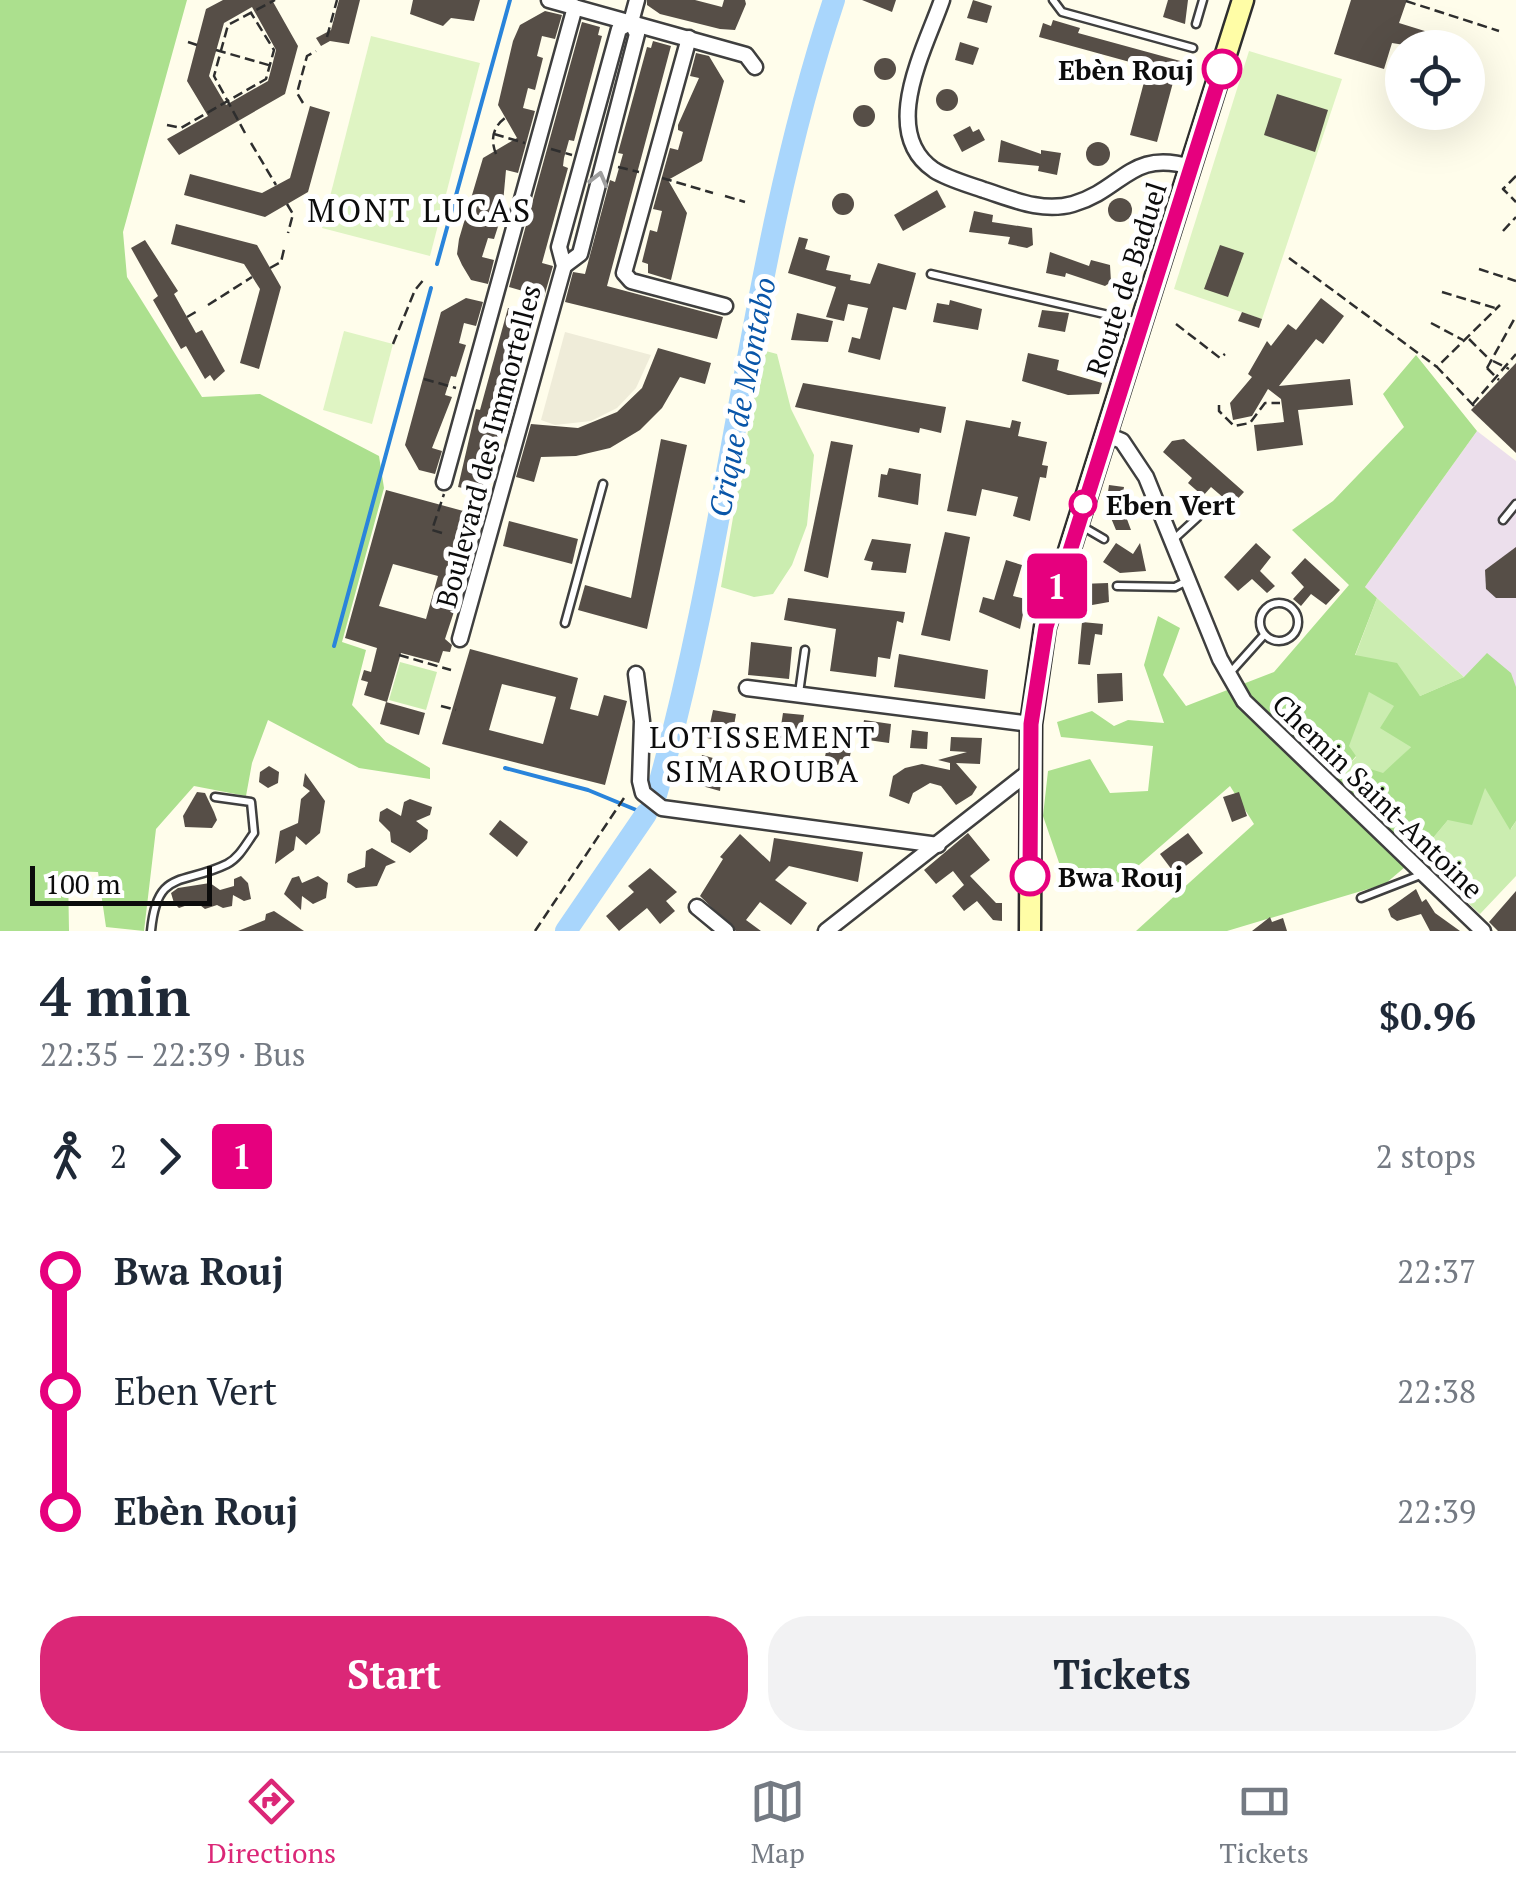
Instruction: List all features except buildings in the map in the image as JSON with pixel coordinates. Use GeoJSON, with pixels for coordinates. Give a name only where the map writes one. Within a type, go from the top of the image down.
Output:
{"type":"FeatureCollection","features":[{"type":"Feature","properties":{"kind":"main road","name":"Route de Baduel"},"geometry":{"type":"LineString","coordinates":[[1030,931],[1031,724],[1042,640],[1243,0]]}},
{"type":"Feature","properties":{"kind":"street"},"geometry":{"type":"LineString","coordinates":[[548,0],[746,56],[754,67]]}},
{"type":"Feature","properties":{"kind":"street","name":"Boulevard des Immortelles"},"geometry":{"type":"LineString","coordinates":[[460,639],[564,266],[580,254],[637,34],[631,22],[638,0]]}},
{"type":"Feature","properties":{"kind":"street"},"geometry":{"type":"LineString","coordinates":[[942,0],[906,110],[914,146],[935,171],[1024,203],[1055,207],[1089,197],[1142,163],[1163,160],[1191,167]]}},
{"type":"Feature","properties":{"kind":"street"},"geometry":{"type":"LineString","coordinates":[[444,487],[574,7]]}},
{"type":"Feature","properties":{"kind":"street"},"geometry":{"type":"LineString","coordinates":[[689,38],[624,273],[631,281],[725,306]]}},
{"type":"Feature","properties":{"kind":"street","name":"Chemin Saint-Antoine"},"geometry":{"type":"LineString","coordinates":[[1105,434],[1122,442],[1135,458],[1228,676],[1270,730],[1483,931]]}},
{"type":"Feature","properties":{"kind":"street"},"geometry":{"type":"LineString","coordinates":[[636,674],[642,721],[642,793],[662,808],[938,846]]}},
{"type":"Feature","properties":{"kind":"street"},"geometry":{"type":"LineString","coordinates":[[747,688],[1031,724]]}},
{"type":"Feature","properties":{"kind":"street"},"geometry":{"type":"LineString","coordinates":[[826,931],[1030,771]]}},
{"type":"Feature","properties":{"kind":"street"},"geometry":{"type":"LineString","coordinates":[[696,906],[726,931]]}},
{"type":"Feature","properties":{"kind":"lane"},"geometry":{"type":"LineString","coordinates":[[1053,0],[1062,12],[1193,48]]}},
{"type":"Feature","properties":{"kind":"lane"},"geometry":{"type":"LineString","coordinates":[[1196,24],[1204,0]]}},
{"type":"Feature","properties":{"kind":"lane"},"geometry":{"type":"LineString","coordinates":[[931,274],[1141,322]]}},
{"type":"Feature","properties":{"kind":"lane"},"geometry":{"type":"LineString","coordinates":[[565,623],[603,484]]}},
{"type":"Feature","properties":{"kind":"lane"},"geometry":{"type":"LineString","coordinates":[[1503,520],[1516,504]]}},
{"type":"Feature","properties":{"kind":"lane"},"geometry":{"type":"LineString","coordinates":[[1171,540],[1184,535],[1198,517]]}},
{"type":"Feature","properties":{"kind":"lane"},"geometry":{"type":"LineString","coordinates":[[1076,524],[1104,539]]}},
{"type":"Feature","properties":{"kind":"lane"},"geometry":{"type":"LineString","coordinates":[[1117,586],[1175,586],[1187,580]]}},
{"type":"Feature","properties":{"kind":"lane"},"geometry":{"type":"LineString","coordinates":[[1279,602],[1295,611],[1298,624],[1292,635],[1275,641],[1264,635],[1260,616],[1267,606],[1279,602]]}},
{"type":"Feature","properties":{"kind":"lane"},"geometry":{"type":"LineString","coordinates":[[1228,676],[1264,635]]}},
{"type":"Feature","properties":{"kind":"lane"},"geometry":{"type":"LineString","coordinates":[[799,694],[805,650]]}},
{"type":"Feature","properties":{"kind":"lane"},"geometry":{"type":"LineString","coordinates":[[151,931],[158,895],[170,881],[227,864],[254,834],[251,802],[215,797]]}},
{"type":"Feature","properties":{"kind":"lane"},"geometry":{"type":"LineString","coordinates":[[1361,898],[1423,874]]}},
{"type":"Feature","properties":{"kind":"path"},"geometry":{"type":"LineString","coordinates":[[245,133],[214,76],[218,51],[228,24],[275,0]]}},
{"type":"Feature","properties":{"kind":"path"},"geometry":{"type":"LineString","coordinates":[[328,37],[337,0]]}},
{"type":"Feature","properties":{"kind":"path"},"geometry":{"type":"LineString","coordinates":[[1406,1],[1499,31]]}},
{"type":"Feature","properties":{"kind":"path"},"geometry":{"type":"LineString","coordinates":[[167,125],[181,128],[266,79],[274,50],[251,13]]}},
{"type":"Feature","properties":{"kind":"path"},"geometry":{"type":"LineString","coordinates":[[188,42],[196,45]]}},
{"type":"Feature","properties":{"kind":"path"},"geometry":{"type":"LineString","coordinates":[[218,51],[271,66]]}},
{"type":"Feature","properties":{"kind":"path"},"geometry":{"type":"LineString","coordinates":[[302,103],[296,93],[306,56],[316,51]]}},
{"type":"Feature","properties":{"kind":"path"},"geometry":{"type":"LineString","coordinates":[[291,71],[302,74]]}},
{"type":"Feature","properties":{"kind":"path"},"geometry":{"type":"LineString","coordinates":[[496,154],[494,134],[505,118]]}},
{"type":"Feature","properties":{"kind":"path"},"geometry":{"type":"LineString","coordinates":[[494,134],[531,144],[530,150]]}},
{"type":"Feature","properties":{"kind":"path"},"geometry":{"type":"LineString","coordinates":[[251,143],[276,186]]}},
{"type":"Feature","properties":{"kind":"path"},"geometry":{"type":"LineString","coordinates":[[542,147],[579,156]]}},
{"type":"Feature","properties":{"kind":"path"},"geometry":{"type":"LineString","coordinates":[[608,164],[645,174]]}},
{"type":"Feature","properties":{"kind":"path"},"geometry":{"type":"LineString","coordinates":[[1516,176],[1503,189],[1516,202]]}},
{"type":"Feature","properties":{"kind":"path"},"geometry":{"type":"LineString","coordinates":[[657,177],[713,193]]}},
{"type":"Feature","properties":{"kind":"path"},"geometry":{"type":"LineString","coordinates":[[724,196],[745,202]]}},
{"type":"Feature","properties":{"kind":"path"},"geometry":{"type":"LineString","coordinates":[[288,204],[294,214],[288,233]]}},
{"type":"Feature","properties":{"kind":"path"},"geometry":{"type":"LineString","coordinates":[[1503,231],[1516,217]]}},
{"type":"Feature","properties":{"kind":"path"},"geometry":{"type":"LineString","coordinates":[[270,268],[281,262],[285,245]]}},
{"type":"Feature","properties":{"kind":"path"},"geometry":{"type":"LineString","coordinates":[[1290,258],[1437,367],[1473,405],[1516,354]]}},
{"type":"Feature","properties":{"kind":"path"},"geometry":{"type":"LineString","coordinates":[[1479,269],[1516,281]]}},
{"type":"Feature","properties":{"kind":"path"},"geometry":{"type":"LineString","coordinates":[[208,305],[252,278]]}},
{"type":"Feature","properties":{"kind":"path"},"geometry":{"type":"LineString","coordinates":[[392,344],[415,290],[426,278]]}},
{"type":"Feature","properties":{"kind":"path"},"geometry":{"type":"LineString","coordinates":[[1437,367],[1498,307],[1442,292]]}},
{"type":"Feature","properties":{"kind":"path"},"geometry":{"type":"LineString","coordinates":[[186,317],[199,310]]}},
{"type":"Feature","properties":{"kind":"path"},"geometry":{"type":"LineString","coordinates":[[1487,368],[1516,316]]}},
{"type":"Feature","properties":{"kind":"path"},"geometry":{"type":"LineString","coordinates":[[1431,323],[1466,339],[1498,380]]}},
{"type":"Feature","properties":{"kind":"path"},"geometry":{"type":"LineString","coordinates":[[1176,324],[1220,358],[1225,354]]}},
{"type":"Feature","properties":{"kind":"path"},"geometry":{"type":"LineString","coordinates":[[1486,360],[1510,369]]}},
{"type":"Feature","properties":{"kind":"path"},"geometry":{"type":"LineString","coordinates":[[424,380],[462,390]]}},
{"type":"Feature","properties":{"kind":"path"},"geometry":{"type":"LineString","coordinates":[[1219,404],[1219,411],[1234,426],[1250,423],[1265,403],[1280,402]]}},
{"type":"Feature","properties":{"kind":"path"},"geometry":{"type":"LineString","coordinates":[[442,533],[432,530],[444,487]]}},
{"type":"Feature","properties":{"kind":"path"},"geometry":{"type":"LineString","coordinates":[[399,656],[452,670]]}},
{"type":"Feature","properties":{"kind":"path"},"geometry":{"type":"LineString","coordinates":[[441,706],[456,710]]}},
{"type":"Feature","properties":{"kind":"path"},"geometry":{"type":"LineString","coordinates":[[535,931],[626,795]]}},
{"type":"Feature","properties":{"kind":"shaded area"},"geometry":{"type":"Polygon","coordinates":[[[565,332],[651,355],[636,388],[617,408],[591,421],[555,425],[541,420],[565,332]]]}},
{"type":"Feature","properties":{"kind":"shaded area"},"geometry":{"type":"Polygon","coordinates":[[[1477,431],[1516,461],[1516,724],[1365,587],[1477,431]]]}},
{"type":"Feature","properties":{"kind":"green space"},"geometry":{"type":"Polygon","coordinates":[[[0,0],[187,0],[123,232],[127,277],[202,397],[260,394],[379,456],[384,488],[342,642],[366,650],[352,705],[386,742],[430,768],[430,779],[359,768],[268,720],[252,763],[246,796],[194,786],[156,829],[144,931],[106,927],[98,872],[68,871],[69,931],[0,931],[0,0]]]}},
{"type":"Feature","properties":{"kind":"green space"},"geometry":{"type":"Polygon","coordinates":[[[371,36],[480,63],[430,256],[322,228],[371,36]]]}},
{"type":"Feature","properties":{"kind":"green space"},"geometry":{"type":"Polygon","coordinates":[[[1249,51],[1342,79],[1262,319],[1174,289],[1249,51]]]}},
{"type":"Feature","properties":{"kind":"green space"},"geometry":{"type":"Polygon","coordinates":[[[344,331],[393,344],[372,424],[323,410],[344,331]]]}},
{"type":"Feature","properties":{"kind":"green space"},"geometry":{"type":"Polygon","coordinates":[[[762,350],[777,354],[791,409],[814,455],[807,525],[792,565],[773,594],[754,597],[721,587],[762,350]]]}},
{"type":"Feature","properties":{"kind":"green space"},"geometry":{"type":"Polygon","coordinates":[[[1416,355],[1477,431],[1365,587],[1377,598],[1355,655],[1397,663],[1420,696],[1464,677],[1487,653],[1511,673],[1516,687],[1516,821],[1510,830],[1485,788],[1472,825],[1448,820],[1418,856],[1385,884],[1227,931],[1136,931],[1254,824],[1230,786],[1116,885],[1067,886],[1043,816],[1048,771],[1090,759],[1110,793],[1148,791],[1153,746],[1061,737],[1057,722],[1092,711],[1114,726],[1128,720],[1164,723],[1144,665],[1158,616],[1180,628],[1163,675],[1186,706],[1274,672],[1349,585],[1292,530],[1333,501],[1404,427],[1383,394],[1416,355]],[[1369,692],[1349,746],[1356,756],[1341,774],[1362,795],[1364,767],[1383,773],[1411,747],[1380,728],[1394,706],[1369,692]]]}},
{"type":"Feature","properties":{"kind":"green space"},"geometry":{"type":"Polygon","coordinates":[[[1377,598],[1464,677],[1420,696],[1355,656],[1377,598]]]}},
{"type":"Feature","properties":{"kind":"green space"},"geometry":{"type":"Polygon","coordinates":[[[400,662],[437,672],[426,710],[389,700],[400,662]]]}},
{"type":"Feature","properties":{"kind":"green space"},"geometry":{"type":"Polygon","coordinates":[[[1369,691],[1395,706],[1412,746],[1362,796],[1341,774],[1356,757],[1348,746],[1369,691]]]}},
{"type":"Feature","properties":{"kind":"green space"},"geometry":{"type":"Polygon","coordinates":[[[1485,787],[1511,829],[1516,821],[1516,876],[1480,914],[1418,856],[1448,820],[1485,787]]]}},
{"type":"Feature","properties":{"kind":"waterway"},"geometry":{"type":"LineString","coordinates":[[437,264],[510,0]]}},
{"type":"Feature","properties":{"kind":"waterway","name":"Crique de Montabo"},"geometry":{"type":"LineString","coordinates":[[656,795],[703,597],[780,196],[834,0]]}},
{"type":"Feature","properties":{"kind":"waterway"},"geometry":{"type":"LineString","coordinates":[[334,646],[431,288]]}},
{"type":"Feature","properties":{"kind":"waterway"},"geometry":{"type":"LineString","coordinates":[[505,768],[588,790],[646,814]]}},
{"type":"Feature","properties":{"kind":"waterway","name":"Crique de Montabo"},"geometry":{"type":"LineString","coordinates":[[566,931],[646,814]]}},
{"type":"Feature","properties":{"kind":"bus line","name":"1"},"geometry":{"type":"LineString","coordinates":[[1030,876],[1031,724],[1046,627],[1222,69]]}},
{"type":"Feature","properties":{"kind":"place","name":"Ebèn Rouj"},"geometry":{"type":"Point","coordinates":[1222,69]}},
{"type":"Feature","properties":{"kind":"place","name":"Eben Vert"},"geometry":{"type":"Point","coordinates":[1083,504]}},
{"type":"Feature","properties":{"kind":"place","name":"Bwa Rouj"},"geometry":{"type":"Point","coordinates":[1030,876]}},
{"type":"Feature","properties":{"kind":"district","name":"MONT LUCAS"},"geometry":{"type":"Point","coordinates":[420,210]}},
{"type":"Feature","properties":{"kind":"district","name":"LOTISSEMENT SIMAROUBA"},"geometry":{"type":"Point","coordinates":[763,754]}}]}
